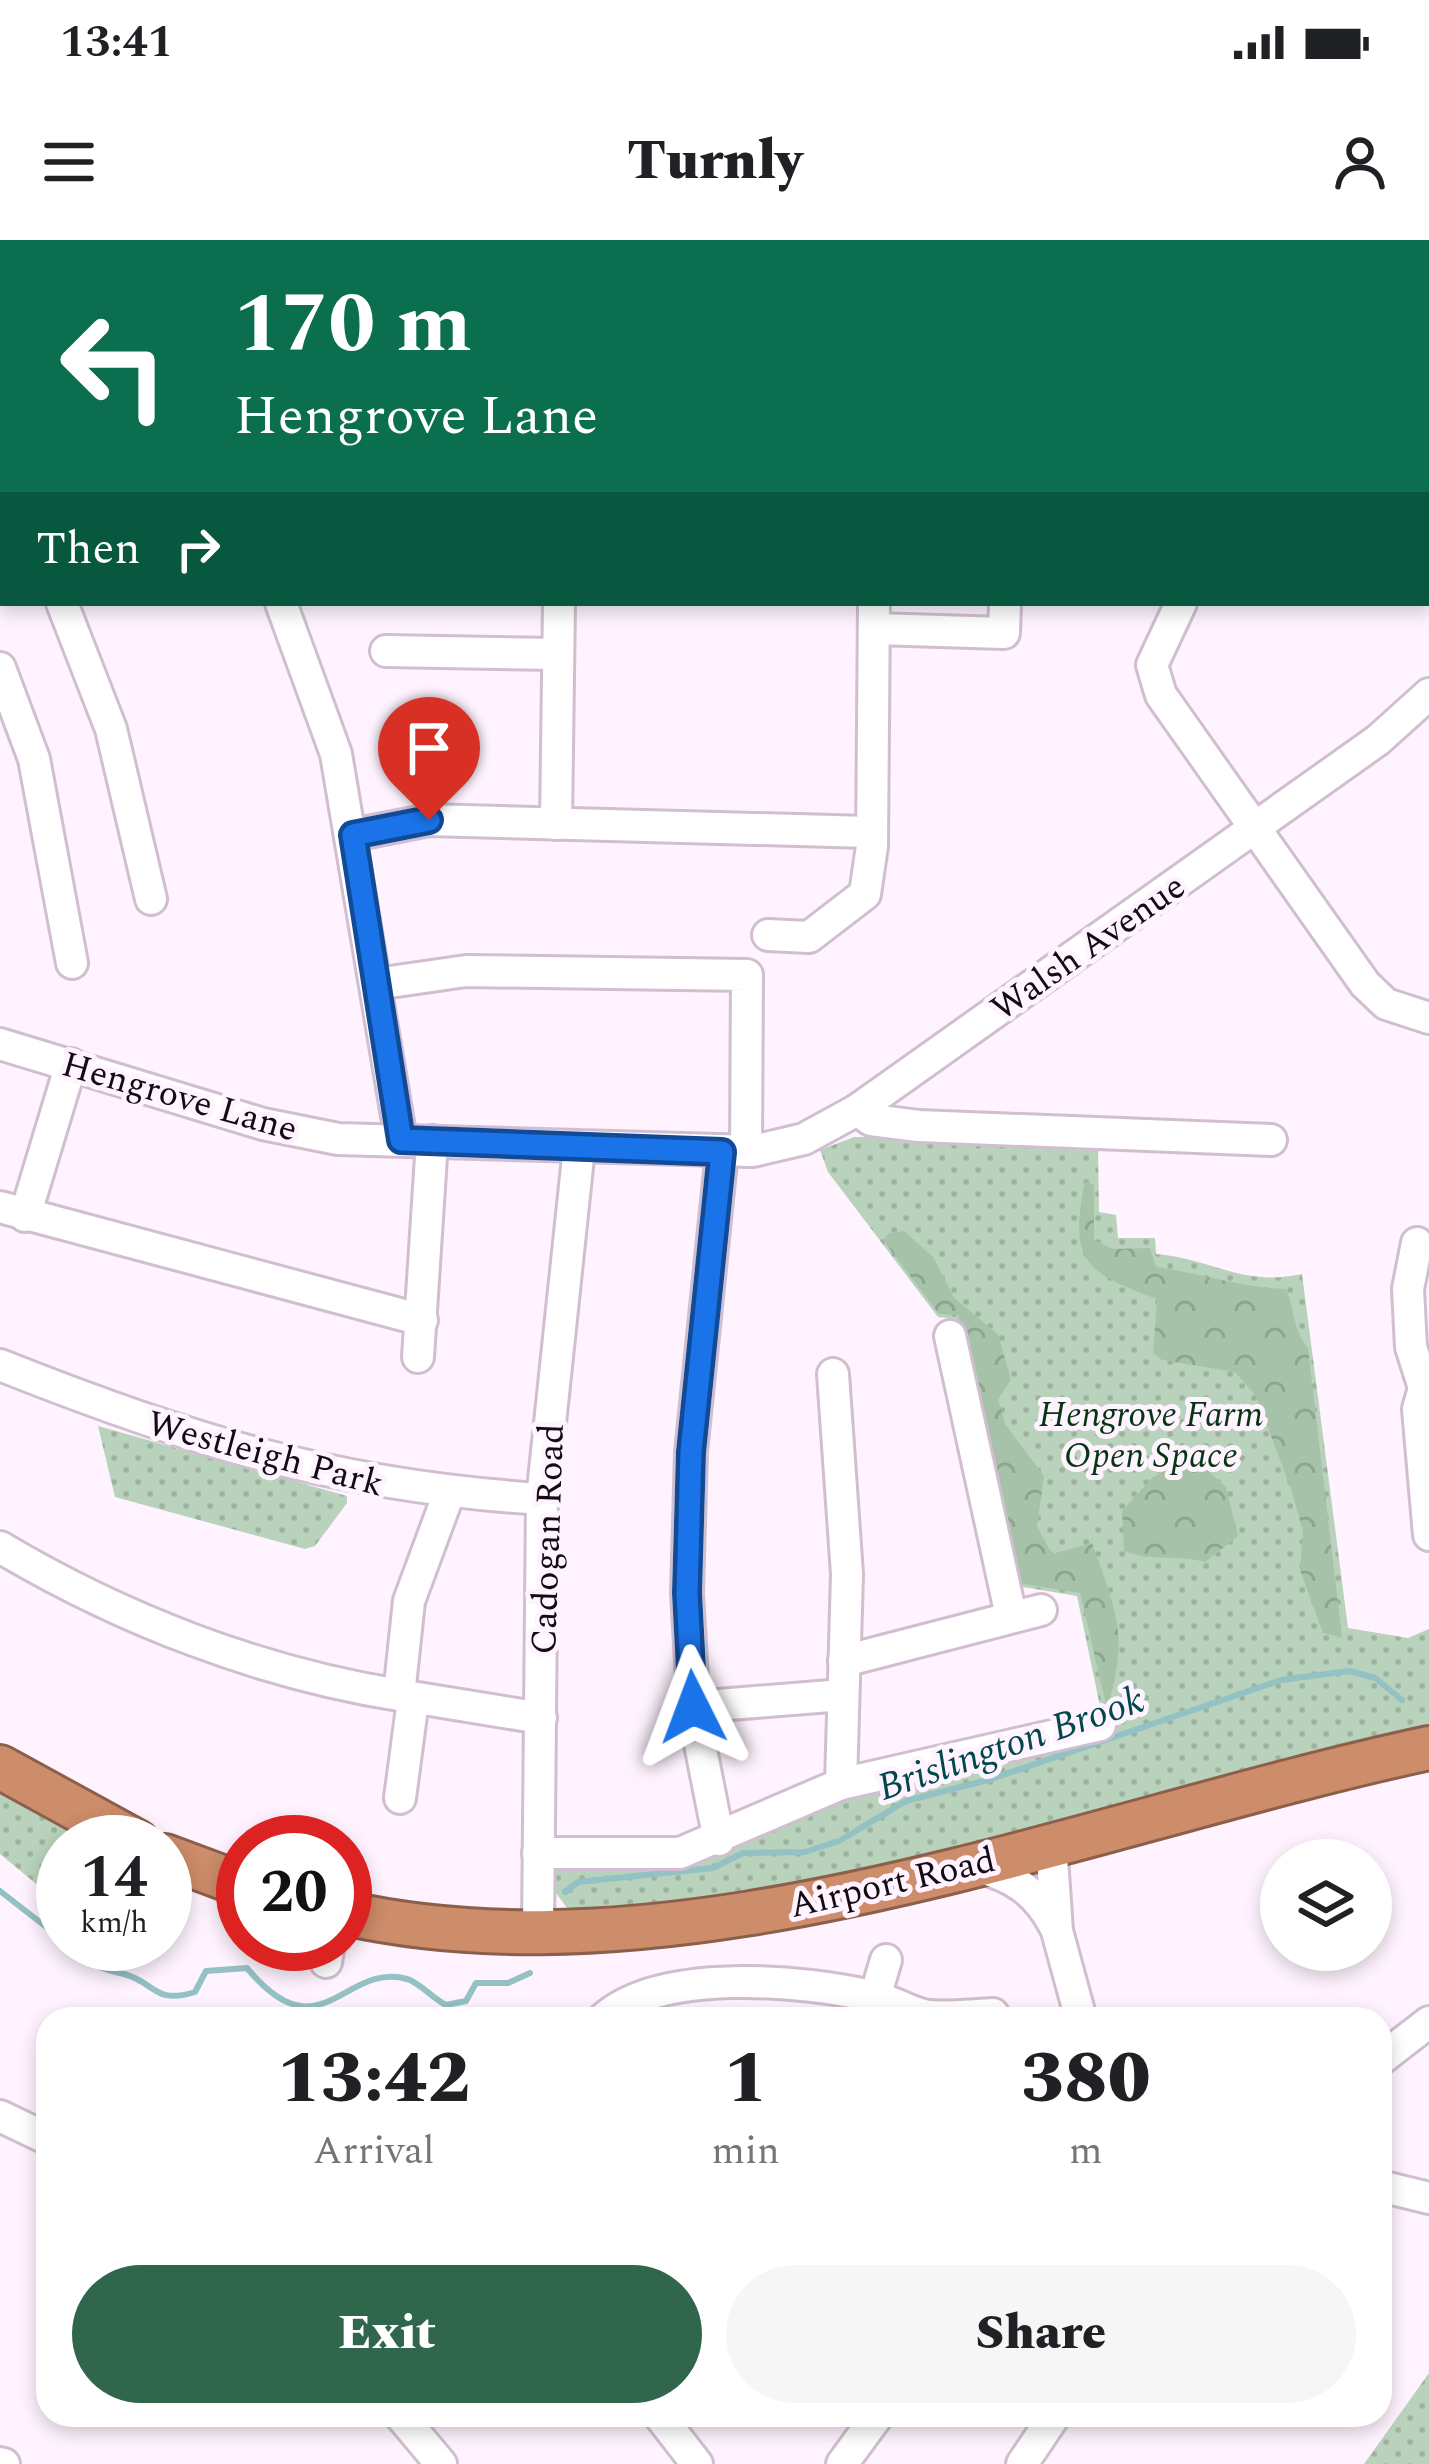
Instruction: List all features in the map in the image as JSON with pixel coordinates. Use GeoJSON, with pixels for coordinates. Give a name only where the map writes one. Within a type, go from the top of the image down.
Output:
{"type":"FeatureCollection","features":[{"type":"Feature","properties":{"kind":"highway","name":"Airport Road"},"geometry":{"type":"LineString","coordinates":[[372,1917],[471,1932],[645,1928],[732,1917],[967,1864],[1319,1771],[1429,1748]]}},
{"type":"Feature","properties":{"kind":"highway"},"geometry":{"type":"LineString","coordinates":[[0,1767],[88,1815]]}},
{"type":"Feature","properties":{"kind":"street"},"geometry":{"type":"LineString","coordinates":[[63,606],[111,729],[151,899]]}},
{"type":"Feature","properties":{"kind":"street"},"geometry":{"type":"LineString","coordinates":[[282,606],[336,754],[401,1140]]}},
{"type":"Feature","properties":{"kind":"street"},"geometry":{"type":"LineString","coordinates":[[556,824],[559,606]]}},
{"type":"Feature","properties":{"kind":"street"},"geometry":{"type":"LineString","coordinates":[[1180,606],[1157,652],[1154,680],[1365,984],[1386,1004],[1429,1018]]}},
{"type":"Feature","properties":{"kind":"street"},"geometry":{"type":"LineString","coordinates":[[768,935],[809,937],[862,900],[872,845],[868,832],[875,616],[1004,618]]}},
{"type":"Feature","properties":{"kind":"street"},"geometry":{"type":"LineString","coordinates":[[386,651],[558,654]]}},
{"type":"Feature","properties":{"kind":"street"},"geometry":{"type":"LineString","coordinates":[[0,668],[34,759],[72,963]]}},
{"type":"Feature","properties":{"kind":"street","name":"Walsh Avenue"},"geometry":{"type":"LineString","coordinates":[[734,1151],[804,1138],[857,1110],[1401,723],[1429,694]]}},
{"type":"Feature","properties":{"kind":"street"},"geometry":{"type":"LineString","coordinates":[[353,835],[429,820],[868,832]]}},
{"type":"Feature","properties":{"kind":"street"},"geometry":{"type":"LineString","coordinates":[[376,984],[466,971],[747,974],[734,1151],[691,1452],[687,1593],[693,1707],[719,1840]]}},
{"type":"Feature","properties":{"kind":"street","name":"Hengrove Lane"},"geometry":{"type":"LineString","coordinates":[[0,1044],[263,1124],[338,1138],[734,1151]]}},
{"type":"Feature","properties":{"kind":"street"},"geometry":{"type":"LineString","coordinates":[[71,1064],[13,1212],[422,1320]]}},
{"type":"Feature","properties":{"kind":"street"},"geometry":{"type":"LineString","coordinates":[[857,1110],[871,1120],[920,1126],[1271,1140]]}},
{"type":"Feature","properties":{"kind":"street"},"geometry":{"type":"LineString","coordinates":[[418,1358],[432,1141]]}},
{"type":"Feature","properties":{"kind":"street","name":"Cadogan Road"},"geometry":{"type":"LineString","coordinates":[[538,1930],[542,1499],[579,1148]]}},
{"type":"Feature","properties":{"kind":"street"},"geometry":{"type":"LineString","coordinates":[[1417,1243],[1408,1289],[1411,1347],[1426,1386],[1418,1409],[1429,1535]]}},
{"type":"Feature","properties":{"kind":"street"},"geometry":{"type":"LineString","coordinates":[[844,1661],[1026,1613],[950,1336]]}},
{"type":"Feature","properties":{"kind":"street","name":"Westleigh Park"},"geometry":{"type":"LineString","coordinates":[[0,1365],[192,1438],[323,1474],[449,1493],[542,1499]]}},
{"type":"Feature","properties":{"kind":"street"},"geometry":{"type":"LineString","coordinates":[[833,1374],[847,1574],[841,1784]]}},
{"type":"Feature","properties":{"kind":"street"},"geometry":{"type":"LineString","coordinates":[[400,1798],[410,1600],[449,1493]]}},
{"type":"Feature","properties":{"kind":"street"},"geometry":{"type":"LineString","coordinates":[[0,1547],[120,1611],[299,1672],[406,1697],[541,1718]]}},
{"type":"Feature","properties":{"kind":"street"},"geometry":{"type":"LineString","coordinates":[[693,1707],[844,1696]]}},
{"type":"Feature","properties":{"kind":"street"},"geometry":{"type":"LineString","coordinates":[[538,1853],[680,1853],[841,1784],[1100,1725]]}},
{"type":"Feature","properties":{"kind":"street"},"geometry":{"type":"LineString","coordinates":[[1051,1843],[1057,1930],[1078,2007]]}},
{"type":"Feature","properties":{"kind":"street"},"geometry":{"type":"LineString","coordinates":[[967,1864],[1009,1875],[1043,1903],[1057,1930]]}},
{"type":"Feature","properties":{"kind":"street"},"geometry":{"type":"LineString","coordinates":[[875,1997],[886,1960]]}},
{"type":"Feature","properties":{"kind":"street"},"geometry":{"type":"LineString","coordinates":[[616,2007],[659,1990],[743,1982],[875,1997],[902,2007]]}},
{"type":"Feature","properties":{"kind":"street"},"geometry":{"type":"LineString","coordinates":[[1392,2050],[1429,2021]]}},
{"type":"Feature","properties":{"kind":"street"},"geometry":{"type":"LineString","coordinates":[[0,2116],[36,2133]]}},
{"type":"Feature","properties":{"kind":"street"},"geometry":{"type":"LineString","coordinates":[[1392,2189],[1429,2198]]}},
{"type":"Feature","properties":{"kind":"street"},"geometry":{"type":"LineString","coordinates":[[410,2427],[441,2464]]}},
{"type":"Feature","properties":{"kind":"street"},"geometry":{"type":"LineString","coordinates":[[668,2427],[697,2464]]}},
{"type":"Feature","properties":{"kind":"street"},"geometry":{"type":"LineString","coordinates":[[842,2464],[869,2427]]}},
{"type":"Feature","properties":{"kind":"street"},"geometry":{"type":"LineString","coordinates":[[1022,2464],[1047,2427]]}},
{"type":"Feature","properties":{"kind":"green space","name":"Hengrove Farm Open Space"},"geometry":{"type":"Polygon","coordinates":[[[854,1137],[1081,1138],[1080,1149],[1098,1149],[1099,1212],[1116,1215],[1118,1238],[1155,1238],[1156,1254],[1244,1275],[1302,1274],[1348,1628],[1408,1638],[1429,1629],[1429,1728],[1279,1762],[802,1890],[570,1912],[553,1889],[556,1867],[702,1859],[858,1795],[1106,1735],[1077,1596],[1006,1584],[956,1319],[938,1317],[828,1172],[820,1150],[854,1137]]]}},
{"type":"Feature","properties":{"kind":"green space"},"geometry":{"type":"Polygon","coordinates":[[[1085,1181],[1094,1185],[1094,1240],[1113,1249],[1150,1248],[1156,1267],[1286,1289],[1308,1348],[1342,1638],[1323,1633],[1300,1570],[1303,1531],[1256,1396],[1235,1372],[1162,1360],[1153,1353],[1157,1299],[1098,1271],[1082,1246],[1079,1229],[1085,1181]]]}},
{"type":"Feature","properties":{"kind":"green space"},"geometry":{"type":"Polygon","coordinates":[[[904,1231],[934,1258],[954,1298],[998,1334],[1011,1380],[998,1399],[1005,1424],[1044,1476],[1037,1526],[1052,1554],[1092,1543],[1108,1588],[1119,1643],[1107,1709],[1080,1593],[1012,1582],[958,1315],[939,1314],[883,1240],[889,1233],[904,1231]]]}},
{"type":"Feature","properties":{"kind":"green space"},"geometry":{"type":"Polygon","coordinates":[[[98,1426],[347,1496],[347,1503],[315,1546],[305,1549],[115,1497],[98,1426]]]}},
{"type":"Feature","properties":{"kind":"green space"},"geometry":{"type":"Polygon","coordinates":[[[1179,1463],[1199,1463],[1226,1487],[1238,1536],[1205,1562],[1124,1551],[1122,1511],[1153,1477],[1179,1463]]]}},
{"type":"Feature","properties":{"kind":"green space"},"geometry":{"type":"Polygon","coordinates":[[[0,1793],[40,1815],[36,1815],[36,1884],[0,1854],[0,1793]]]}},
{"type":"Feature","properties":{"kind":"green space"},"geometry":{"type":"Polygon","coordinates":[[[1429,2373],[1429,2464],[1364,2464],[1429,2373]]]}},
{"type":"Feature","properties":{"kind":"waterway","name":"Brislington Brook"},"geometry":{"type":"LineString","coordinates":[[565,1892],[578,1882],[713,1868],[743,1853],[805,1852],[839,1841],[906,1801],[991,1779],[1281,1680],[1349,1671],[1375,1678],[1402,1700]]}},
{"type":"Feature","properties":{"kind":"waterway","name":"Brislington Brook"},"geometry":{"type":"LineString","coordinates":[[0,1891],[36,1919]]}},
{"type":"Feature","properties":{"kind":"waterway","name":"Brislington Brook"},"geometry":{"type":"LineString","coordinates":[[111,1971],[171,1996],[195,1992],[206,1971],[247,1968],[272,1993],[294,2005],[313,2006],[385,1977],[412,1981],[446,2005],[466,2001],[476,1983],[508,1983],[530,1973]]}},
{"type":"Feature","properties":{"kind":"route"},"geometry":{"type":"LineString","coordinates":[[429,820],[353,835],[401,1140],[722,1152],[719,1213],[708,1257],[709,1304],[700,1401],[691,1452],[687,1593],[693,1707]]}}]}
